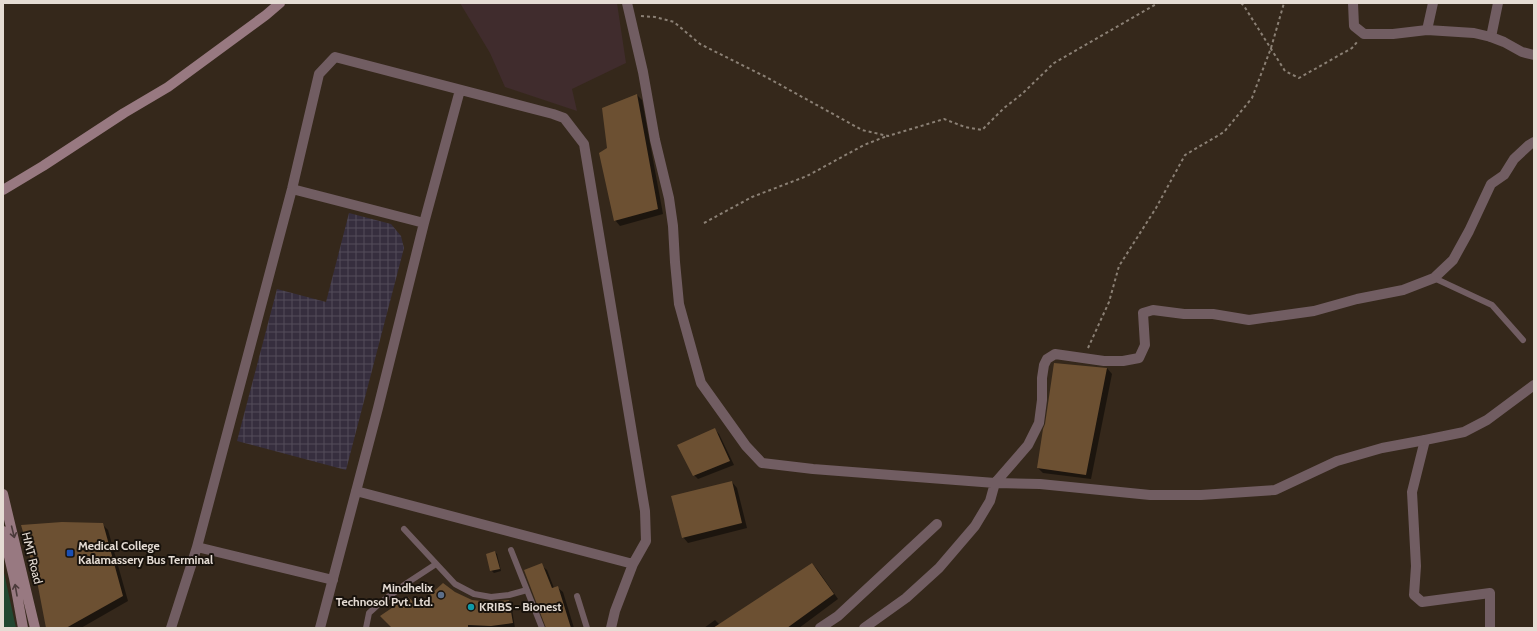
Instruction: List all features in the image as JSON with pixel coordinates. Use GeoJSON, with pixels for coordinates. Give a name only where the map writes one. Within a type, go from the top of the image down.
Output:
{"type":"FeatureCollection","features":[{"type":"Feature","properties":{"kind":"main road"},"geometry":{"type":"LineString","coordinates":[[3,190],[44,166],[124,113],[168,87],[280,3]]}},
{"type":"Feature","properties":{"kind":"main road","name":"HMT Road"},"geometry":{"type":"LineString","coordinates":[[3,494],[35,628]]}},
{"type":"Feature","properties":{"kind":"main road","name":"HMT Road"},"geometry":{"type":"LineString","coordinates":[[3,531],[14,578],[23,628]]}},
{"type":"Feature","properties":{"kind":"street"},"geometry":{"type":"LineString","coordinates":[[627,3],[674,226],[674,262],[679,304],[701,383],[746,446],[762,463],[813,469],[995,483],[1040,484],[1150,495],[1201,495],[1275,490],[1337,461],[1382,448],[1464,432],[1487,420],[1534,385]]}},
{"type":"Feature","properties":{"kind":"street"},"geometry":{"type":"LineString","coordinates":[[1353,3],[1354,26],[1364,34],[1393,34],[1427,30],[1474,33],[1492,37],[1522,52],[1534,55]]}},
{"type":"Feature","properties":{"kind":"street"},"geometry":{"type":"LineString","coordinates":[[1427,30],[1433,3]]}},
{"type":"Feature","properties":{"kind":"street"},"geometry":{"type":"LineString","coordinates":[[1492,37],[1498,3]]}},
{"type":"Feature","properties":{"kind":"street"},"geometry":{"type":"LineString","coordinates":[[171,628],[197,547],[292,189],[318,74],[335,57],[564,118],[584,144],[645,511],[646,541],[633,564],[615,611],[611,628]]}},
{"type":"Feature","properties":{"kind":"street"},"geometry":{"type":"LineString","coordinates":[[320,628],[424,223],[460,90]]}},
{"type":"Feature","properties":{"kind":"street"},"geometry":{"type":"LineString","coordinates":[[864,628],[906,598],[939,568],[975,526],[990,501],[995,483],[1028,445],[1039,423],[1042,400],[1042,378],[1047,359],[1055,354],[1104,361],[1123,361],[1139,358],[1145,345],[1143,313],[1153,310],[1184,314],[1213,314],[1249,320],[1314,310],[1403,290],[1434,278],[1453,260],[1469,231],[1491,184],[1504,175],[1514,160],[1529,144],[1534,142]]}},
{"type":"Feature","properties":{"kind":"street"},"geometry":{"type":"LineString","coordinates":[[292,189],[424,223]]}},
{"type":"Feature","properties":{"kind":"street"},"geometry":{"type":"LineString","coordinates":[[1425,440],[1412,492],[1416,566],[1414,595],[1422,602],[1490,593],[1490,628]]}},
{"type":"Feature","properties":{"kind":"street"},"geometry":{"type":"LineString","coordinates":[[356,491],[633,564]]}},
{"type":"Feature","properties":{"kind":"street"},"geometry":{"type":"LineString","coordinates":[[820,628],[838,616],[937,524]]}},
{"type":"Feature","properties":{"kind":"street"},"geometry":{"type":"LineString","coordinates":[[197,547],[332,580]]}},
{"type":"Feature","properties":{"kind":"lane"},"geometry":{"type":"LineString","coordinates":[[1434,278],[1492,305],[1523,340]]}},
{"type":"Feature","properties":{"kind":"lane"},"geometry":{"type":"LineString","coordinates":[[404,529],[455,584],[474,594],[491,597],[509,595],[527,590]]}},
{"type":"Feature","properties":{"kind":"lane"},"geometry":{"type":"LineString","coordinates":[[512,550],[542,628]]}},
{"type":"Feature","properties":{"kind":"lane"},"geometry":{"type":"LineString","coordinates":[[366,628],[369,614],[380,603],[436,564]]}},
{"type":"Feature","properties":{"kind":"lane"},"geometry":{"type":"LineString","coordinates":[[578,596],[587,628]]}},
{"type":"Feature","properties":{"kind":"path"},"geometry":{"type":"LineString","coordinates":[[704,223],[752,197],[807,176],[864,144],[944,119],[965,127],[982,130],[1054,63],[1158,3]]}},
{"type":"Feature","properties":{"kind":"path"},"geometry":{"type":"LineString","coordinates":[[1241,3],[1285,71],[1299,78],[1352,48],[1364,34]]}},
{"type":"Feature","properties":{"kind":"path"},"geometry":{"type":"LineString","coordinates":[[1083,357],[1109,302],[1119,266],[1156,208],[1185,155],[1224,132],[1252,98],[1271,48],[1284,3]]}},
{"type":"Feature","properties":{"kind":"path"},"geometry":{"type":"LineString","coordinates":[[630,16],[655,17],[674,22],[700,44],[766,77],[862,130],[888,136]]}},
{"type":"Feature","properties":{"kind":"shaded area"},"geometry":{"type":"Polygon","coordinates":[[[460,3],[617,3],[626,63],[572,89],[577,111],[505,87],[490,53],[460,3]]]}},
{"type":"Feature","properties":{"kind":"shaded area"},"geometry":{"type":"Polygon","coordinates":[[[349,213],[391,224],[401,236],[404,248],[346,470],[237,441],[277,289],[326,302],[349,213]]]}},
{"type":"Feature","properties":{"kind":"green space"},"geometry":{"type":"Polygon","coordinates":[[[3,568],[16,628],[3,628],[3,568]]]}},
{"type":"Feature","properties":{"kind":"building"},"geometry":{"type":"Polygon","coordinates":[[[637,94],[658,209],[614,221],[599,153],[607,148],[602,108],[637,94]]]}},
{"type":"Feature","properties":{"kind":"building"},"geometry":{"type":"Polygon","coordinates":[[[1054,363],[1107,368],[1086,475],[1037,468],[1054,363]]]}},
{"type":"Feature","properties":{"kind":"building"},"geometry":{"type":"Polygon","coordinates":[[[715,428],[730,461],[693,476],[677,445],[715,428]]]}},
{"type":"Feature","properties":{"kind":"building"},"geometry":{"type":"Polygon","coordinates":[[[732,481],[742,523],[682,538],[671,496],[732,481]]]}},
{"type":"Feature","properties":{"kind":"building","name":"Medical College Kalamassery Bus Terminal"},"geometry":{"type":"Polygon","coordinates":[[[62,522],[103,523],[123,596],[66,628],[46,628],[37,581],[21,525],[62,522]]]}},
{"type":"Feature","properties":{"kind":"building"},"geometry":{"type":"Polygon","coordinates":[[[495,551],[500,569],[490,571],[486,554],[495,551]]]}},
{"type":"Feature","properties":{"kind":"building"},"geometry":{"type":"Polygon","coordinates":[[[542,563],[552,588],[558,586],[571,628],[546,628],[524,570],[542,563]]]}},
{"type":"Feature","properties":{"kind":"building"},"geometry":{"type":"Polygon","coordinates":[[[812,563],[834,594],[787,628],[713,628],[812,563]]]}},
{"type":"Feature","properties":{"kind":"building"},"geometry":{"type":"Polygon","coordinates":[[[443,583],[455,592],[472,600],[490,602],[509,600],[513,623],[491,626],[468,625],[468,628],[392,628],[380,616],[408,597],[418,606],[443,583]]]}},
{"type":"Feature","properties":{"kind":"place","name":"Medical College Kalamassery Bus Terminal"},"geometry":{"type":"Point","coordinates":[70,553]}},
{"type":"Feature","properties":{"kind":"place","name":"Mindhelix Technosol Pvt. Ltd."},"geometry":{"type":"Point","coordinates":[441,595]}},
{"type":"Feature","properties":{"kind":"place","name":"KRIBS - Bionest"},"geometry":{"type":"Point","coordinates":[471,607]}}]}
